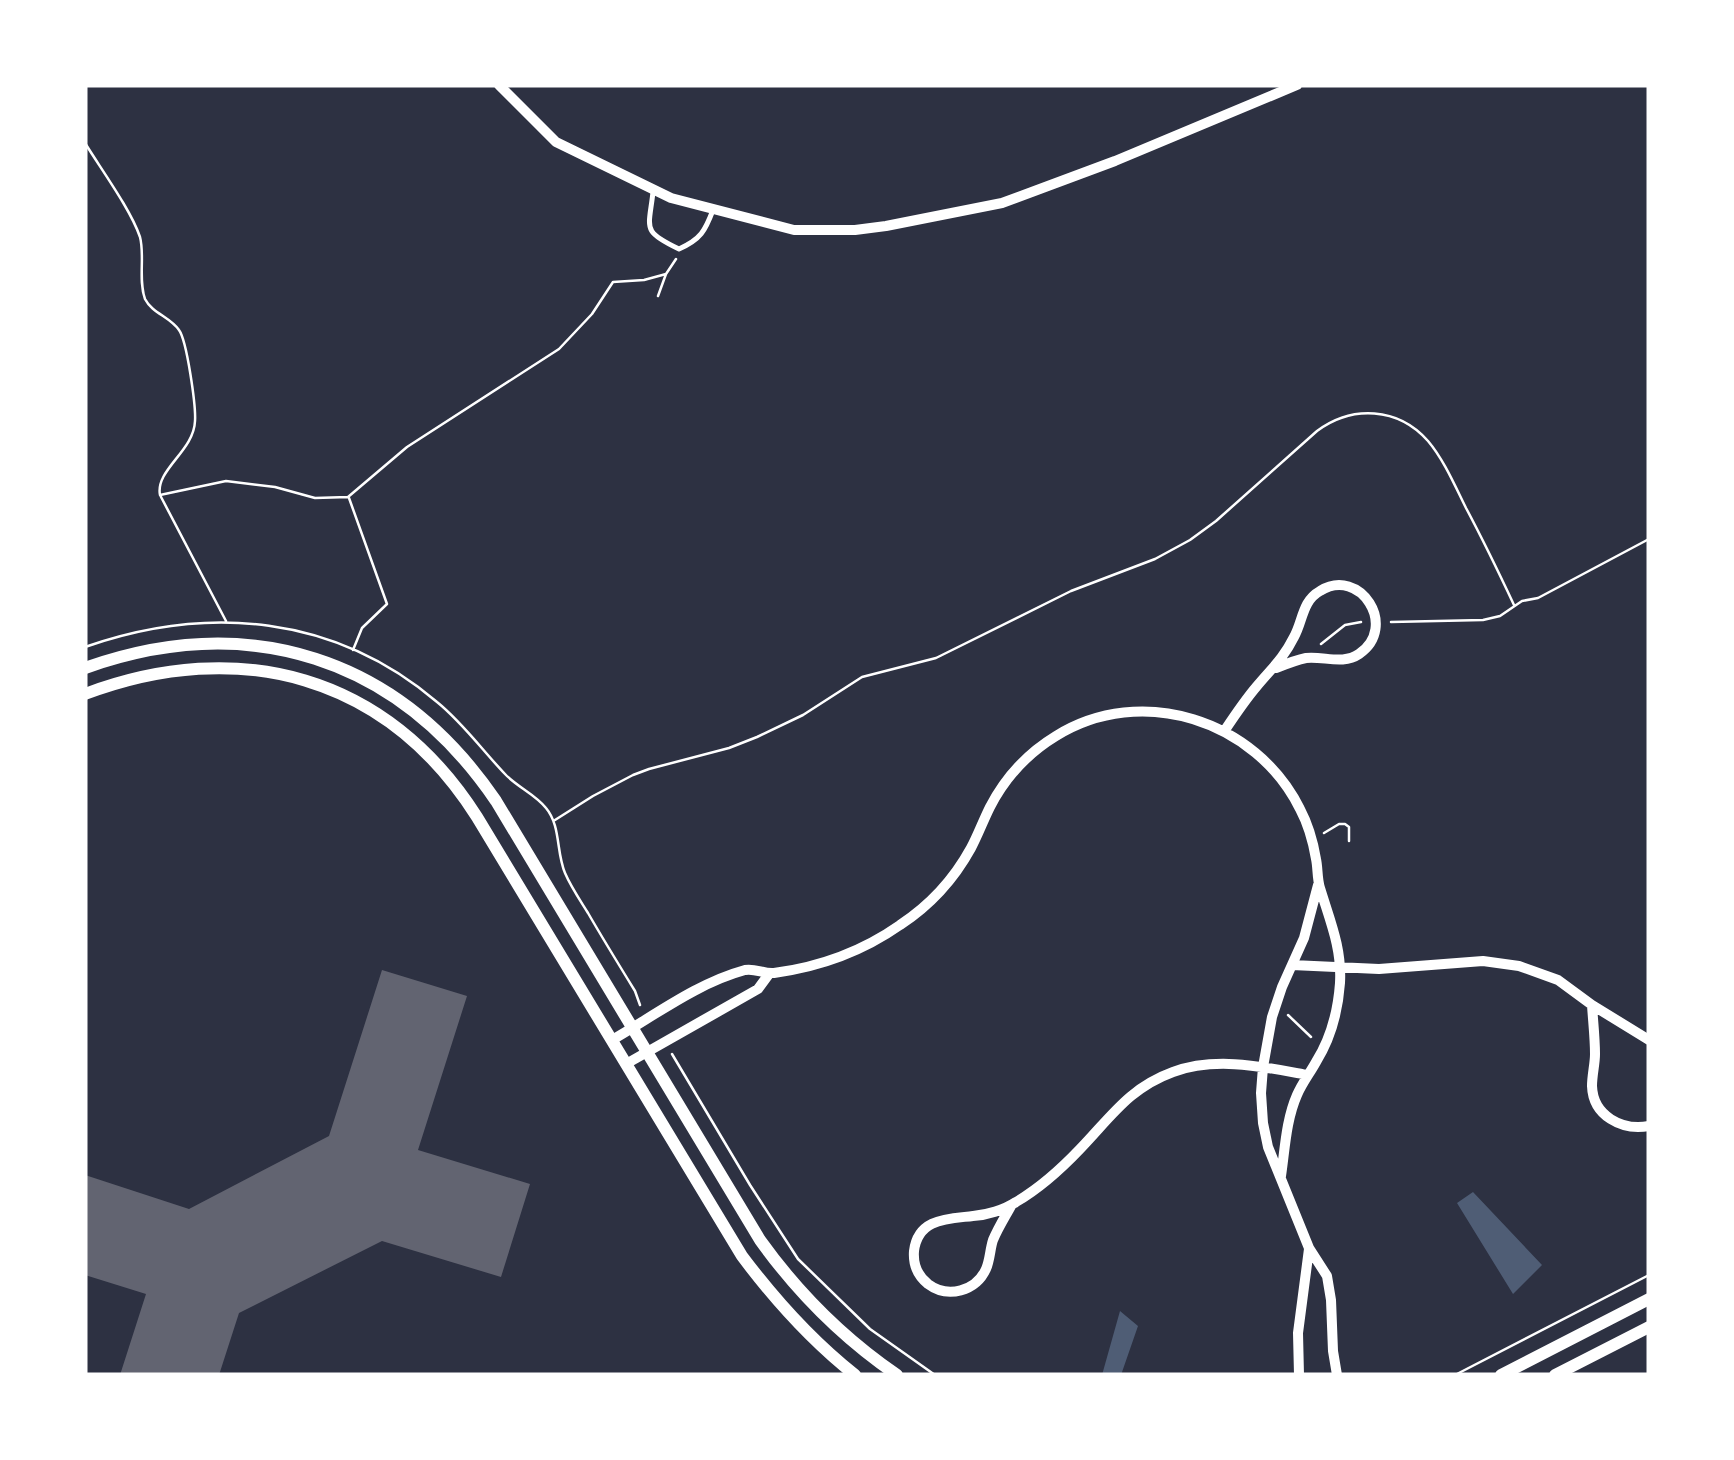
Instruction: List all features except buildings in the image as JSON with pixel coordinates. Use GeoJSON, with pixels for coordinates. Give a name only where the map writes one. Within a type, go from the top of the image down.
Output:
{"type":"FeatureCollection","features":[{"type":"Feature","properties":{"kind":"street"},"geometry":{"type":"LineString","coordinates":[[499,85],[556,142],[653,190],[794,230],[886,226],[1002,203],[1297,85]]}},
{"type":"Feature","properties":{"kind":"street"},"geometry":{"type":"LineString","coordinates":[[1225,730],[1256,686],[1276,668],[1316,593],[1343,585],[1368,598],[1375,610],[1376,628],[1362,652],[1348,659],[1308,658],[1276,668]]}},
{"type":"Feature","properties":{"kind":"street"},"geometry":{"type":"LineString","coordinates":[[85,668],[158,648],[223,642],[285,650],[358,676],[396,697],[435,727],[481,779],[748,1222],[783,1271],[835,1327],[896,1375]]}},
{"type":"Feature","properties":{"kind":"street"},"geometry":{"type":"LineString","coordinates":[[85,694],[156,672],[243,668],[291,677],[342,694],[420,746],[464,796],[742,1256],[794,1319],[855,1375]]}},
{"type":"Feature","properties":{"kind":"street"},"geometry":{"type":"LineString","coordinates":[[612,1040],[696,990],[725,978],[750,968],[769,974],[848,954],[910,918],[957,870],[972,848],[990,806],[1014,772],[1060,734],[1103,717],[1144,712],[1194,718],[1225,730],[1244,743],[1267,762],[1296,800],[1311,833],[1319,884],[1335,932],[1340,968],[1338,1002],[1322,1052],[1296,1096],[1282,1176]]}},
{"type":"Feature","properties":{"kind":"street"},"geometry":{"type":"LineString","coordinates":[[1319,884],[1304,938],[1272,1017],[1261,1093],[1265,1136],[1309,1248],[1326,1276],[1336,1375]]}},
{"type":"Feature","properties":{"kind":"street"},"geometry":{"type":"LineString","coordinates":[[1292,965],[1391,968],[1472,961],[1507,963],[1558,980],[1649,1040]]}},
{"type":"Feature","properties":{"kind":"street"},"geometry":{"type":"LineString","coordinates":[[626,1064],[758,989],[769,974]]}},
{"type":"Feature","properties":{"kind":"street"},"geometry":{"type":"LineString","coordinates":[[1592,1006],[1596,1056],[1592,1087],[1596,1102],[1618,1124],[1649,1126]]}},
{"type":"Feature","properties":{"kind":"street"},"geometry":{"type":"LineString","coordinates":[[1011,1206],[993,1241],[986,1268],[976,1282],[951,1292],[934,1288],[922,1278],[914,1254],[916,1242],[926,1227],[942,1219],[981,1215],[1011,1206],[1063,1166],[1120,1104],[1148,1083],[1200,1065],[1262,1067],[1308,1074]]}},
{"type":"Feature","properties":{"kind":"street"},"geometry":{"type":"LineString","coordinates":[[1299,1375],[1298,1332],[1309,1248]]}},
{"type":"Feature","properties":{"kind":"street"},"geometry":{"type":"LineString","coordinates":[[1500,1375],[1649,1299]]}},
{"type":"Feature","properties":{"kind":"street"},"geometry":{"type":"LineString","coordinates":[[1555,1375],[1649,1327]]}},
{"type":"Feature","properties":{"kind":"lane"},"geometry":{"type":"LineString","coordinates":[[653,190],[650,228],[658,238],[680,248],[694,242],[706,228],[713,210]]}},
{"type":"Feature","properties":{"kind":"path"},"geometry":{"type":"LineString","coordinates":[[85,144],[139,234],[146,299],[178,328],[184,339],[195,422],[191,440],[160,482],[160,495],[226,621]]}},
{"type":"Feature","properties":{"kind":"path"},"geometry":{"type":"LineString","coordinates":[[658,296],[680,248]]}},
{"type":"Feature","properties":{"kind":"path"},"geometry":{"type":"LineString","coordinates":[[160,495],[226,482],[275,487],[314,498],[348,497],[407,447],[559,348],[592,314],[613,282],[666,274]]}},
{"type":"Feature","properties":{"kind":"path"},"geometry":{"type":"LineString","coordinates":[[554,821],[641,772],[757,737],[804,715],[862,678],[936,658],[1071,590],[1155,560],[1216,521],[1316,431],[1350,415],[1372,412],[1395,418],[1430,444],[1514,605]]}},
{"type":"Feature","properties":{"kind":"path"},"geometry":{"type":"LineString","coordinates":[[348,497],[387,604],[362,628],[353,650]]}},
{"type":"Feature","properties":{"kind":"path"},"geometry":{"type":"LineString","coordinates":[[1386,622],[1483,620],[1500,616],[1522,600],[1538,598],[1649,538]]}},
{"type":"Feature","properties":{"kind":"path"},"geometry":{"type":"LineString","coordinates":[[1316,649],[1344,625],[1366,622]]}},
{"type":"Feature","properties":{"kind":"path"},"geometry":{"type":"LineString","coordinates":[[1322,834],[1344,824],[1349,829],[1349,841]]}},
{"type":"Feature","properties":{"kind":"path"},"geometry":{"type":"LineString","coordinates":[[1284,1012],[1316,1041]]}},
{"type":"Feature","properties":{"kind":"path"},"geometry":{"type":"LineString","coordinates":[[672,1055],[780,1233],[805,1267],[882,1339],[935,1375]]}},
{"type":"Feature","properties":{"kind":"path"},"geometry":{"type":"LineString","coordinates":[[1455,1375],[1649,1275]]}},
{"type":"Feature","properties":{"kind":"water"},"geometry":{"type":"Polygon","coordinates":[[[1473,1192],[1542,1265],[1513,1294],[1457,1203],[1473,1192]]]}},
{"type":"Feature","properties":{"kind":"water"},"geometry":{"type":"Polygon","coordinates":[[[1120,1311],[1138,1326],[1121,1375],[1102,1375],[1120,1311]]]}}]}
